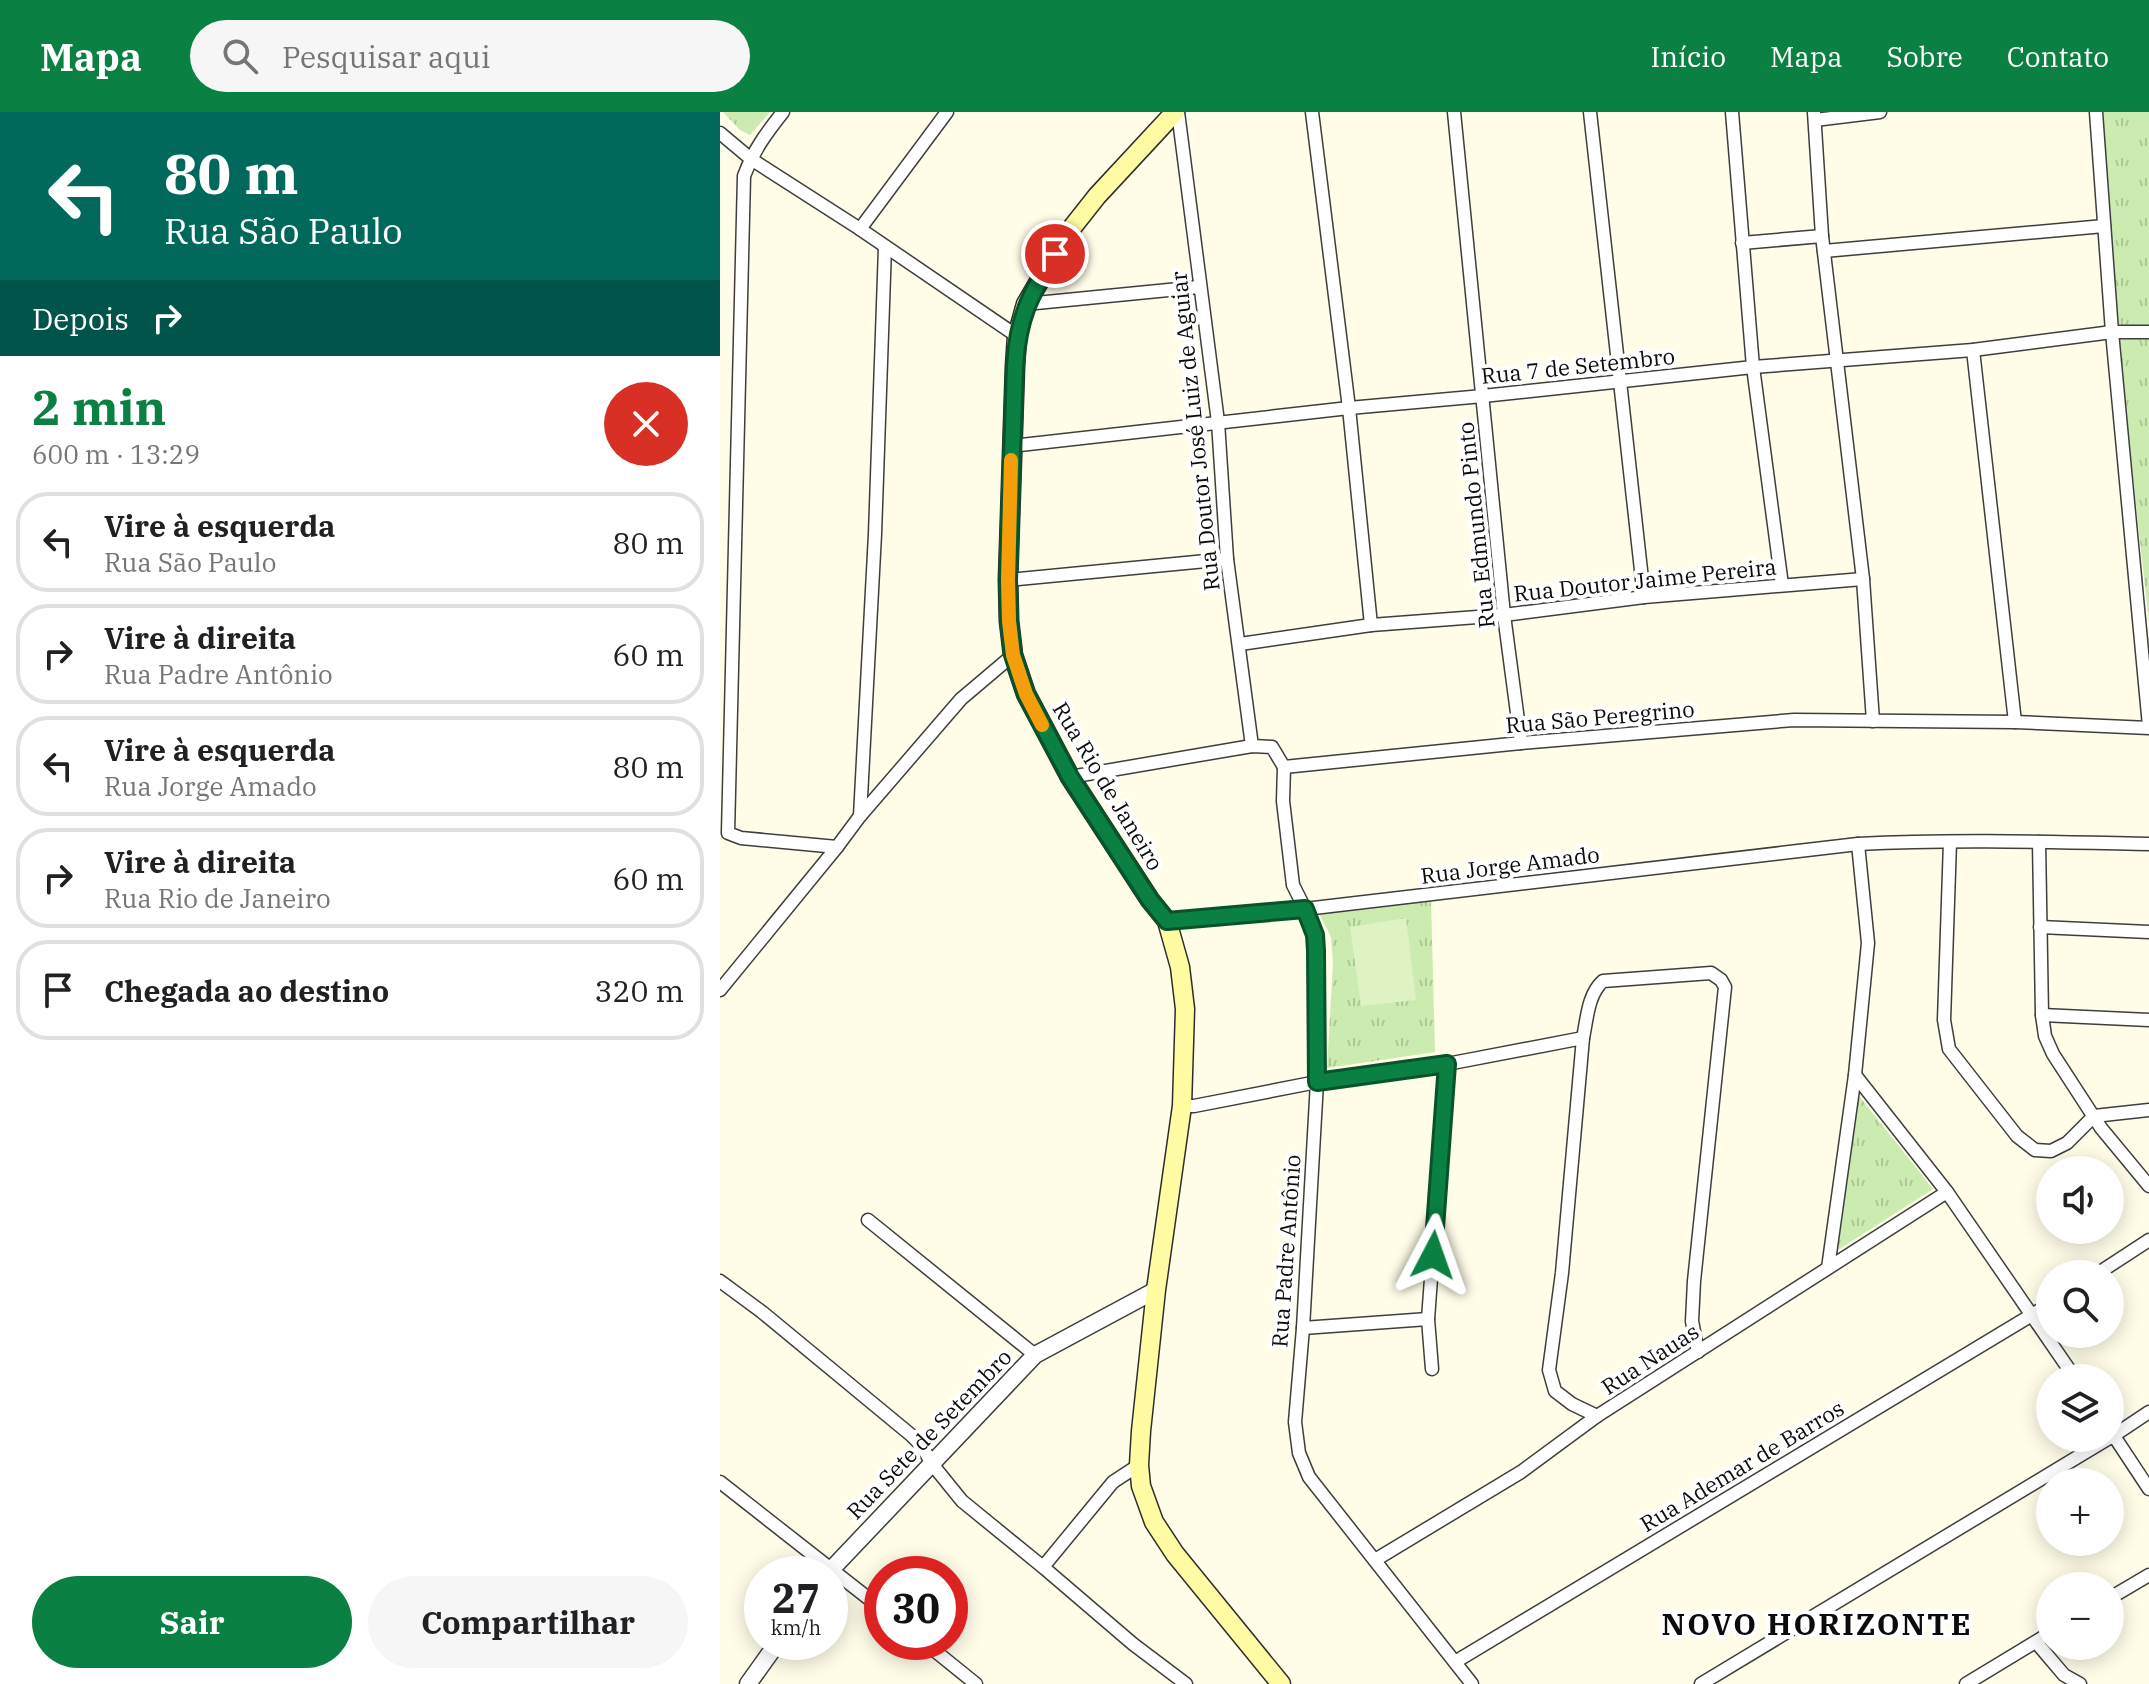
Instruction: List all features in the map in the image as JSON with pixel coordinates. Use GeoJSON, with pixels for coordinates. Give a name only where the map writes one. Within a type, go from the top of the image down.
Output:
{"type":"FeatureCollection","features":[{"type":"Feature","properties":{"kind":"main road","name":"Rua Rio de Janeiro"},"geometry":{"type":"LineString","coordinates":[[1177,112],[1105,186],[1074,224],[1026,304],[1017,336],[1009,621],[1013,655],[1026,694],[1070,777],[1167,921],[1180,967],[1185,1009],[1182,1106],[1156,1290],[1141,1431],[1141,1486],[1154,1522],[1175,1554],[1281,1684]]}},
{"type":"Feature","properties":{"kind":"street"},"geometry":{"type":"LineString","coordinates":[[783,112],[764,136],[744,176],[728,833],[741,838],[837,847]]}},
{"type":"Feature","properties":{"kind":"street"},"geometry":{"type":"LineString","coordinates":[[860,229],[947,112]]}},
{"type":"Feature","properties":{"kind":"street","name":"Rua Doutor José Luiz de Aguiar"},"geometry":{"type":"LineString","coordinates":[[1177,112],[1218,422],[1227,559],[1252,746]]}},
{"type":"Feature","properties":{"kind":"street"},"geometry":{"type":"LineString","coordinates":[[1312,112],[1349,408],[1371,625]]}},
{"type":"Feature","properties":{"kind":"street","name":"Rua Edmundo Pinto"},"geometry":{"type":"LineString","coordinates":[[1454,112],[1504,615],[1521,743]]}},
{"type":"Feature","properties":{"kind":"street"},"geometry":{"type":"LineString","coordinates":[[1590,112],[1644,597]]}},
{"type":"Feature","properties":{"kind":"street"},"geometry":{"type":"LineString","coordinates":[[1732,112],[1753,367],[1782,585]]}},
{"type":"Feature","properties":{"kind":"street"},"geometry":{"type":"LineString","coordinates":[[1873,721],[1863,579],[1822,236],[1815,116],[1880,112]]}},
{"type":"Feature","properties":{"kind":"street"},"geometry":{"type":"LineString","coordinates":[[2096,112],[2112,332],[2149,727]]}},
{"type":"Feature","properties":{"kind":"street"},"geometry":{"type":"LineString","coordinates":[[720,133],[751,159],[1017,336]]}},
{"type":"Feature","properties":{"kind":"street"},"geometry":{"type":"LineString","coordinates":[[1824,251],[2104,226]]}},
{"type":"Feature","properties":{"kind":"street"},"geometry":{"type":"LineString","coordinates":[[1742,243],[1822,236]]}},
{"type":"Feature","properties":{"kind":"street"},"geometry":{"type":"LineString","coordinates":[[860,816],[875,534],[885,247]]}},
{"type":"Feature","properties":{"kind":"street"},"geometry":{"type":"LineString","coordinates":[[1026,304],[1199,287]]}},
{"type":"Feature","properties":{"kind":"street","name":"Rua 7 de Setembro"},"geometry":{"type":"LineString","coordinates":[[1012,446],[1753,367],[1973,350],[2112,332],[2144,332]]}},
{"type":"Feature","properties":{"kind":"street"},"geometry":{"type":"LineString","coordinates":[[1973,350],[2015,722]]}},
{"type":"Feature","properties":{"kind":"street"},"geometry":{"type":"LineString","coordinates":[[1008,580],[1227,559]]}},
{"type":"Feature","properties":{"kind":"street","name":"Rua Doutor Jaime Pereira"},"geometry":{"type":"LineString","coordinates":[[1240,644],[1371,625],[1504,615],[1644,597],[1863,579]]}},
{"type":"Feature","properties":{"kind":"street"},"geometry":{"type":"LineString","coordinates":[[720,990],[860,816],[961,699],[1013,655]]}},
{"type":"Feature","properties":{"kind":"street","name":"Rua São Peregrino"},"geometry":{"type":"LineString","coordinates":[[1284,767],[1794,720],[2149,727]]}},
{"type":"Feature","properties":{"kind":"street"},"geometry":{"type":"LineString","coordinates":[[1070,777],[1252,746],[1272,747],[1284,767]]}},
{"type":"Feature","properties":{"kind":"street","name":"Rua Padre Antônio"},"geometry":{"type":"LineString","coordinates":[[1284,767],[1283,801],[1293,885],[1315,935],[1317,957],[1317,1082],[1295,1422],[1299,1453],[1309,1477],[1472,1684]]}},
{"type":"Feature","properties":{"kind":"street"},"geometry":{"type":"LineString","coordinates":[[1950,842],[1944,1020],[1949,1049],[2017,1136],[2035,1150],[2051,1151],[2067,1143],[2094,1116],[2149,1110]]}},
{"type":"Feature","properties":{"kind":"street"},"geometry":{"type":"LineString","coordinates":[[2039,842],[2045,1036],[2053,1054],[2094,1116],[2149,1186]]}},
{"type":"Feature","properties":{"kind":"street"},"geometry":{"type":"LineString","coordinates":[[1828,1268],[1855,1075],[1868,943],[1858,844]]}},
{"type":"Feature","properties":{"kind":"street","name":"Rua Jorge Amado"},"geometry":{"type":"LineString","coordinates":[[1167,921],[1305,909],[1858,844],[2149,844]]}},
{"type":"Feature","properties":{"kind":"street"},"geometry":{"type":"LineString","coordinates":[[2040,927],[2149,932]]}},
{"type":"Feature","properties":{"kind":"street"},"geometry":{"type":"LineString","coordinates":[[1597,1416],[1572,1404],[1555,1391],[1549,1370],[1562,1273],[1583,1038],[1596,987],[1603,981],[1711,973],[1725,987],[1694,1281],[1692,1321],[1698,1352]]}},
{"type":"Feature","properties":{"kind":"street"},"geometry":{"type":"LineString","coordinates":[[2042,1015],[2149,1020]]}},
{"type":"Feature","properties":{"kind":"street"},"geometry":{"type":"LineString","coordinates":[[1182,1106],[1317,1082],[1447,1064],[1583,1038]]}},
{"type":"Feature","properties":{"kind":"street"},"geometry":{"type":"LineString","coordinates":[[1432,1369],[1428,1319],[1447,1064]]}},
{"type":"Feature","properties":{"kind":"street"},"geometry":{"type":"LineString","coordinates":[[1855,1075],[1947,1192],[2065,1364]]}},
{"type":"Feature","properties":{"kind":"street","name":"Rua Nauas"},"geometry":{"type":"LineString","coordinates":[[1375,1560],[1521,1472],[1597,1416],[1947,1192]]}},
{"type":"Feature","properties":{"kind":"street"},"geometry":{"type":"LineString","coordinates":[[868,1220],[1035,1355]]}},
{"type":"Feature","properties":{"kind":"street"},"geometry":{"type":"LineString","coordinates":[[2118,1260],[2149,1240]]}},
{"type":"Feature","properties":{"kind":"street"},"geometry":{"type":"LineString","coordinates":[[720,1281],[911,1435],[962,1501],[1133,1644],[1186,1684]]}},
{"type":"Feature","properties":{"kind":"street","name":"Rua Sete de Setembro"},"geometry":{"type":"LineString","coordinates":[[843,1556],[1035,1355],[1156,1290]]}},
{"type":"Feature","properties":{"kind":"street","name":"Rua Ademar de Barros"},"geometry":{"type":"LineString","coordinates":[[1455,1662],[2036,1313]]}},
{"type":"Feature","properties":{"kind":"street"},"geometry":{"type":"LineString","coordinates":[[1303,1328],[1428,1319]]}},
{"type":"Feature","properties":{"kind":"street"},"geometry":{"type":"LineString","coordinates":[[2124,1427],[2149,1412]]}},
{"type":"Feature","properties":{"kind":"street"},"geometry":{"type":"LineString","coordinates":[[1701,1684],[2083,1452]]}},
{"type":"Feature","properties":{"kind":"street"},"geometry":{"type":"LineString","coordinates":[[2123,1452],[2149,1489]]}},
{"type":"Feature","properties":{"kind":"street"},"geometry":{"type":"LineString","coordinates":[[1043,1567],[1113,1482],[1139,1465]]}},
{"type":"Feature","properties":{"kind":"street"},"geometry":{"type":"LineString","coordinates":[[720,1482],[811,1556]]}},
{"type":"Feature","properties":{"kind":"street"},"geometry":{"type":"LineString","coordinates":[[2124,1590],[2149,1575]]}},
{"type":"Feature","properties":{"kind":"street"},"geometry":{"type":"LineString","coordinates":[[1966,1684],[2036,1642]]}},
{"type":"Feature","properties":{"kind":"street"},"geometry":{"type":"LineString","coordinates":[[750,1683],[766,1660]]}},
{"type":"Feature","properties":{"kind":"street"},"geometry":{"type":"LineString","coordinates":[[946,1660],[976,1684]]}},
{"type":"Feature","properties":{"kind":"street"},"geometry":{"type":"LineString","coordinates":[[2051,1660],[2064,1675],[2080,1684]]}},
{"type":"Feature","properties":{"kind":"green space"},"geometry":{"type":"Polygon","coordinates":[[[723,112],[770,112],[750,135],[740,130],[723,112]]]}},
{"type":"Feature","properties":{"kind":"green space"},"geometry":{"type":"Polygon","coordinates":[[[2103,112],[2149,112],[2149,623],[2122,377],[2103,112]]]}},
{"type":"Feature","properties":{"kind":"green space"},"geometry":{"type":"Polygon","coordinates":[[[1431,900],[1435,1052],[1327,1068],[1333,964],[1331,937],[1318,911],[1431,900]]]}},
{"type":"Feature","properties":{"kind":"green space"},"geometry":{"type":"Polygon","coordinates":[[[1406,918],[1416,1000],[1361,1006],[1350,927],[1406,918]]]}},
{"type":"Feature","properties":{"kind":"green space"},"geometry":{"type":"Polygon","coordinates":[[[1859,1096],[1933,1189],[1838,1250],[1859,1096]]]}},
{"type":"Feature","properties":{"kind":"slow traffic"},"geometry":{"type":"LineString","coordinates":[[1011,460],[1009,621],[1013,655],[1026,694],[1042,725]]}},
{"type":"Feature","properties":{"kind":"district","name":"NOVO HORIZONTE"},"geometry":{"type":"Point","coordinates":[1817,1625]}},
{"type":"Feature","properties":{"kind":"route"},"geometry":{"type":"LineString","coordinates":[[1055,254],[1026,304],[1017,336],[1015,366],[1009,621],[1013,655],[1026,694],[1070,777],[1167,921],[1305,909],[1315,935],[1317,1082],[1447,1064],[1433,1255]]}}]}
